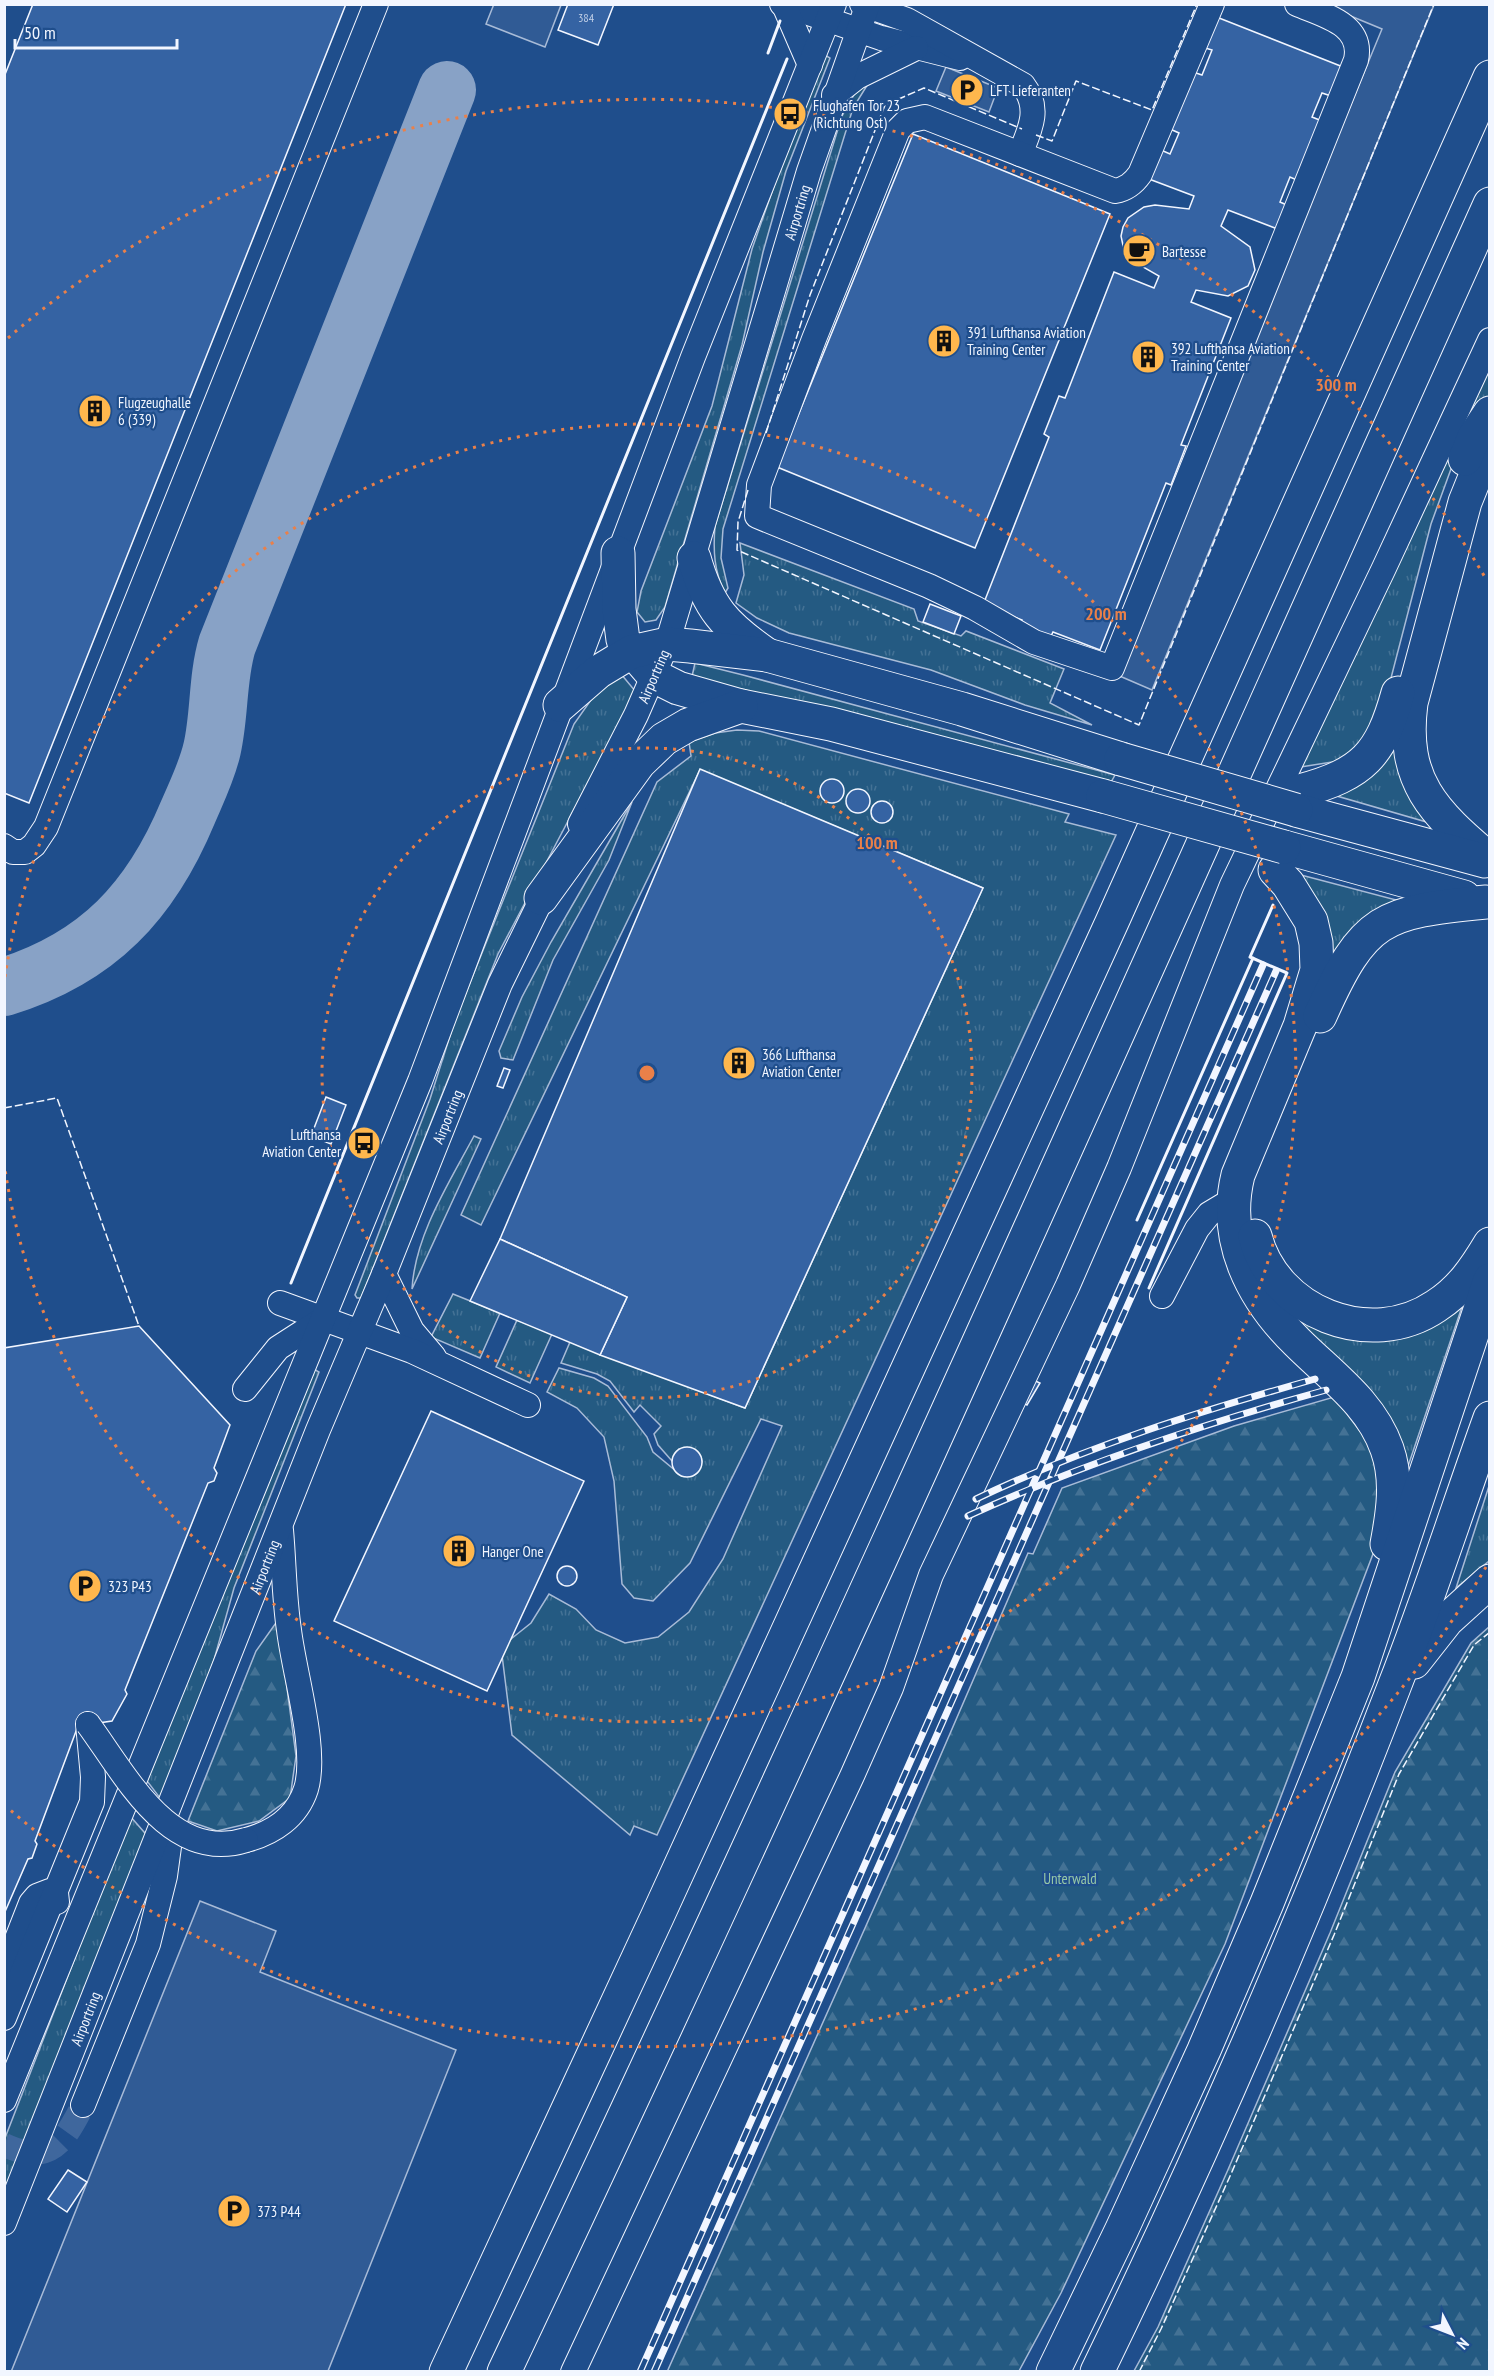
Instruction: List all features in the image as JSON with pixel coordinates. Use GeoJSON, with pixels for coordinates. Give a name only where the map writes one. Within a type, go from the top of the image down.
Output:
{"type":"FeatureCollection","features":[{"type":"Feature","properties":{"kind":"highway"},"geometry":{"type":"LineString","coordinates":[[446,2372],[658,1915],[1107,932],[1379,330],[1490,77]]}},
{"type":"Feature","properties":{"kind":"highway"},"geometry":{"type":"LineString","coordinates":[[504,2372],[694,1966],[900,1514],[1490,204]]}},
{"type":"Feature","properties":{"kind":"highway"},"geometry":{"type":"LineString","coordinates":[[1298,801],[1349,773],[1370,756],[1385,734],[1455,486],[1474,437],[1490,413]]}},
{"type":"Feature","properties":{"kind":"highway"},"geometry":{"type":"LineString","coordinates":[[1490,440],[1465,502],[1411,703],[1407,735],[1409,752],[1426,796],[1465,839],[1490,861]]}},
{"type":"Feature","properties":{"kind":"highway"},"geometry":{"type":"LineString","coordinates":[[618,553],[620,627],[623,640],[654,676],[678,688],[741,706],[831,724],[1103,796],[1235,834],[1280,859],[1488,903]]}},
{"type":"Feature","properties":{"kind":"highway"},"geometry":{"type":"LineString","coordinates":[[694,558],[701,586],[722,620],[767,655]]}},
{"type":"Feature","properties":{"kind":"highway"},"geometry":{"type":"LineString","coordinates":[[560,705],[598,672],[631,652],[667,644],[767,655],[962,709],[1121,759],[1261,799],[1298,801],[1490,861]]}},
{"type":"Feature","properties":{"kind":"highway"},"geometry":{"type":"LineString","coordinates":[[541,898],[639,763],[664,739],[688,725],[741,706]]}},
{"type":"Feature","properties":{"kind":"highway"},"geometry":{"type":"LineString","coordinates":[[1280,859],[1288,885],[1311,921],[1316,944],[1317,970],[1300,1026],[1241,1165],[1234,1199],[1238,1247],[1254,1290],[1297,1342],[1362,1404],[1379,1429],[1388,1450],[1394,1494],[1392,1520],[1358,1677]]}},
{"type":"Feature","properties":{"kind":"highway"},"geometry":{"type":"LineString","coordinates":[[1488,903],[1411,911],[1384,922],[1360,943],[1345,963],[1331,990],[1258,1158],[1250,1203],[1257,1245],[1268,1271],[1286,1292],[1306,1306],[1324,1316],[1343,1322],[1371,1325],[1394,1323],[1435,1307],[1465,1282],[1490,1244]]}},
{"type":"Feature","properties":{"kind":"highway"},"geometry":{"type":"LineString","coordinates":[[1053,2372],[1204,2050],[1267,1903],[1358,1677],[1430,1468],[1490,1280]]}},
{"type":"Feature","properties":{"kind":"highway"},"geometry":{"type":"LineString","coordinates":[[1097,2372],[1233,2081],[1394,1687],[1490,1418]]}},
{"type":"Feature","properties":{"kind":"highway"},"geometry":{"type":"LineString","coordinates":[[1394,1687],[1447,1620],[1490,1581]]}},
{"type":"Feature","properties":{"kind":"street"},"geometry":{"type":"LineString","coordinates":[[4,846],[13,852],[25,852],[34,845],[46,827],[376,4]]}},
{"type":"Feature","properties":{"kind":"street"},"geometry":{"type":"LineString","coordinates":[[1212,4],[1135,182],[1124,189],[1114,191],[926,117],[907,121],[898,130],[814,339],[759,485],[757,516],[929,586],[975,608],[1034,642],[1112,668],[1356,60],[1357,41],[1344,24],[1297,4]]}},
{"type":"Feature","properties":{"kind":"street"},"geometry":{"type":"LineString","coordinates":[[783,5],[831,12],[858,30],[916,48],[980,62]]}},
{"type":"Feature","properties":{"kind":"street"},"geometry":{"type":"LineString","coordinates":[[783,5],[810,65]]}},
{"type":"Feature","properties":{"kind":"street"},"geometry":{"type":"LineString","coordinates":[[865,5],[907,20],[980,62],[1012,77],[1029,92],[1034,108],[1033,119],[1020,154]]}},
{"type":"Feature","properties":{"kind":"street","name":"Airportring"},"geometry":{"type":"LineString","coordinates":[[4,2223],[175,1797],[280,1524],[358,1338],[500,984],[654,676],[667,644],[773,288],[865,5]]}},
{"type":"Feature","properties":{"kind":"street"},"geometry":{"type":"LineString","coordinates":[[4,2100],[424,1070],[543,758],[560,705],[618,553],[738,242],[831,12]]}},
{"type":"Feature","properties":{"kind":"street"},"geometry":{"type":"LineString","coordinates":[[834,96],[857,77],[916,48]]}},
{"type":"Feature","properties":{"kind":"street"},"geometry":{"type":"LineString","coordinates":[[573,2372],[891,1688],[931,1575],[1068,1285],[1119,1168],[1232,885],[1490,340]]}},
{"type":"Feature","properties":{"kind":"street"},"geometry":{"type":"LineString","coordinates":[[1162,1296],[1197,1229],[1209,1214],[1234,1199]]}},
{"type":"Feature","properties":{"kind":"street"},"geometry":{"type":"LineString","coordinates":[[384,1274],[412,1331],[449,1368]]}},
{"type":"Feature","properties":{"kind":"street"},"geometry":{"type":"LineString","coordinates":[[280,1303],[323,1319],[358,1338],[449,1368],[528,1406]]}},
{"type":"Feature","properties":{"kind":"street"},"geometry":{"type":"LineString","coordinates":[[245,1389],[278,1348],[323,1319]]}},
{"type":"Feature","properties":{"kind":"street"},"geometry":{"type":"LineString","coordinates":[[4,2018],[92,1802],[93,1777],[88,1724],[147,1805],[162,1821],[191,1838],[225,1844],[246,1840],[278,1828],[290,1816],[305,1790],[308,1774],[308,1744],[288,1629],[280,1524]]}},
{"type":"Feature","properties":{"kind":"street"},"geometry":{"type":"LineString","coordinates":[[83,2105],[148,1944],[165,1876],[175,1797]]}},
{"type":"Feature","properties":{"kind":"street"},"geometry":{"type":"LineString","coordinates":[[4,1972],[31,1903],[44,1892],[56,1893]]}},
{"type":"Feature","properties":{"kind":"street"},"geometry":{"type":"LineString","coordinates":[[56,1893],[66,1952]]}},
{"type":"Feature","properties":{"kind":"green space"},"geometry":{"type":"Polygon","coordinates":[[[825,55],[830,58],[786,171],[763,252],[742,345],[665,607],[656,620],[645,622],[637,612],[641,591],[712,406],[752,249],[780,169],[825,55]]]}},
{"type":"Feature","properties":{"kind":"green space"},"geometry":{"type":"Polygon","coordinates":[[[871,79],[853,108],[723,529],[721,558],[728,588],[725,593],[715,561],[715,526],[842,116],[859,86],[871,79]]]}},
{"type":"Feature","properties":{"kind":"green space"},"geometry":{"type":"Polygon","coordinates":[[[1489,354],[1489,398],[1467,425],[1431,524],[1384,705],[1370,736],[1345,760],[1294,768],[1489,354]]]}},
{"type":"Feature","properties":{"kind":"green space"},"geometry":{"type":"Polygon","coordinates":[[[740,543],[914,609],[918,621],[961,636],[966,631],[1064,669],[1050,703],[1092,725],[1025,705],[931,670],[789,633],[757,618],[736,603],[744,575],[740,543]]]}},
{"type":"Feature","properties":{"kind":"green space"},"geometry":{"type":"Polygon","coordinates":[[[695,663],[1115,775],[1110,784],[691,681],[695,663]]]}},
{"type":"Feature","properties":{"kind":"green space"},"geometry":{"type":"Polygon","coordinates":[[[621,674],[636,692],[498,954],[361,1298],[357,1298],[355,1295],[430,1099],[455,1020],[574,724],[593,697],[621,674]]]}},
{"type":"Feature","properties":{"kind":"green space"},"geometry":{"type":"Polygon","coordinates":[[[1399,721],[1437,825],[1330,794],[1399,721]]]}},
{"type":"Feature","properties":{"kind":"green space"},"geometry":{"type":"Polygon","coordinates":[[[737,730],[759,731],[1069,814],[1065,822],[1116,835],[657,1835],[634,1826],[630,1835],[512,1735],[501,1647],[531,1623],[549,1594],[576,1609],[596,1630],[625,1643],[658,1637],[689,1612],[723,1559],[782,1426],[761,1419],[690,1563],[653,1601],[634,1598],[622,1584],[614,1481],[604,1437],[577,1408],[547,1392],[559,1368],[594,1378],[608,1386],[647,1437],[653,1452],[682,1476],[693,1475],[698,1471],[702,1461],[694,1449],[679,1449],[672,1461],[658,1445],[654,1434],[661,1426],[640,1405],[634,1412],[610,1381],[597,1374],[561,1363],[570,1342],[745,1408],[983,888],[700,770],[481,1225],[461,1215],[657,782],[691,756],[689,742],[715,733],[737,730]]]}},
{"type":"Feature","properties":{"kind":"green space"},"geometry":{"type":"Polygon","coordinates":[[[632,802],[609,860],[553,960],[513,1060],[501,1058],[499,1051],[522,997],[632,802]]]}},
{"type":"Feature","properties":{"kind":"green space"},"geometry":{"type":"Polygon","coordinates":[[[1301,875],[1400,901],[1343,940],[1331,956],[1301,875]]]}},
{"type":"Feature","properties":{"kind":"green space"},"geometry":{"type":"Polygon","coordinates":[[[474,1136],[481,1139],[412,1289],[419,1249],[426,1229],[474,1136]]]}},
{"type":"Feature","properties":{"kind":"green space"},"geometry":{"type":"Polygon","coordinates":[[[453,1294],[500,1313],[480,1358],[431,1337],[453,1294]]]}},
{"type":"Feature","properties":{"kind":"green space"},"geometry":{"type":"Polygon","coordinates":[[[1278,1296],[1309,1319],[1464,1301],[1405,1475],[1278,1296]]]}},
{"type":"Feature","properties":{"kind":"green space"},"geometry":{"type":"Polygon","coordinates":[[[517,1320],[552,1334],[530,1383],[496,1367],[517,1320]]]}},
{"type":"Feature","properties":{"kind":"green space"},"geometry":{"type":"Polygon","coordinates":[[[312,1368],[319,1372],[234,1588],[214,1660],[163,1802],[147,1781],[312,1368]]]}},
{"type":"Feature","properties":{"kind":"green space","name":"Unterwald"},"geometry":{"type":"Polygon","coordinates":[[[1334,1397],[1376,1452],[1384,1510],[1376,1546],[1225,1944],[1061,2293],[1019,2371],[667,2372],[898,1854],[1028,1553],[1033,1554],[1062,1488],[1234,1426],[1334,1397]]]}},
{"type":"Feature","properties":{"kind":"green space"},"geometry":{"type":"Polygon","coordinates":[[[1489,1486],[1489,1561],[1456,1588],[1489,1486]]]}},
{"type":"Feature","properties":{"kind":"green space"},"geometry":{"type":"Polygon","coordinates":[[[278,1620],[296,1756],[290,1798],[259,1821],[217,1831],[188,1821],[256,1651],[278,1620]]]}},
{"type":"Feature","properties":{"kind":"green space"},"geometry":{"type":"Polygon","coordinates":[[[1489,1627],[1489,2371],[1134,2371],[1158,2327],[1227,2172],[1330,1933],[1395,1772],[1471,1643],[1489,1627]]]}},
{"type":"Feature","properties":{"kind":"green space"},"geometry":{"type":"Polygon","coordinates":[[[130,1816],[151,1840],[5,2193],[5,2138],[130,1816]]]}},
{"type":"Feature","properties":{"kind":"shaded area"},"geometry":{"type":"Polygon","coordinates":[[[494,4],[561,5],[545,47],[486,24],[494,4]]]}},
{"type":"Feature","properties":{"kind":"shaded area"},"geometry":{"type":"Polygon","coordinates":[[[1324,5],[1434,5],[1152,690],[1115,674],[1382,29],[1324,5]]]}},
{"type":"Feature","properties":{"kind":"shaded area","name":"LFT Lieferanten"},"geometry":{"type":"Polygon","coordinates":[[[946,67],[998,88],[989,112],[936,91],[946,67]]]}},
{"type":"Feature","properties":{"kind":"shaded area","name":"373 P44"},"geometry":{"type":"Polygon","coordinates":[[[200,1901],[276,1931],[260,1972],[456,2050],[328,2371],[11,2372],[200,1901]]]}},
{"type":"Feature","properties":{"kind":"building","name":"Flugzeughalle 6 (339)"},"geometry":{"type":"Polygon","coordinates":[[[33,4],[346,4],[29,803],[4,793],[4,77],[33,4]]]}},
{"type":"Feature","properties":{"kind":"building"},"geometry":{"type":"Polygon","coordinates":[[[568,4],[614,4],[598,45],[558,30],[568,4]]]}},
{"type":"Feature","properties":{"kind":"building","name":"392 Lufthansa Aviation Training Center"},"geometry":{"type":"Polygon","coordinates":[[[1214,16],[1343,67],[1331,96],[1322,93],[1312,117],[1322,121],[1299,181],[1290,177],[1280,202],[1289,206],[1280,230],[1228,210],[1221,226],[1250,247],[1255,270],[1248,286],[1228,296],[1196,290],[1191,302],[1231,318],[1181,445],[1186,446],[1171,485],[1166,483],[1100,650],[1053,632],[1051,636],[1021,625],[1022,620],[983,605],[1049,437],[1044,434],[1059,396],[1065,398],[1114,272],[1154,288],[1159,276],[1143,267],[1124,250],[1121,236],[1123,227],[1128,218],[1144,207],[1155,205],[1189,209],[1194,196],[1149,179],[1161,150],[1170,154],[1179,133],[1170,129],[1193,72],[1202,75],[1212,50],[1202,47],[1214,16]]]}},
{"type":"Feature","properties":{"kind":"building","name":"391 Lufthansa Aviation Training Center"},"geometry":{"type":"Polygon","coordinates":[[[913,134],[1110,214],[975,548],[777,467],[913,134]]]}},
{"type":"Feature","properties":{"kind":"building"},"geometry":{"type":"Polygon","coordinates":[[[930,604],[961,616],[954,634],[923,622],[930,604]]]}},
{"type":"Feature","properties":{"kind":"building","name":"366 Lufthansa Aviation Center"},"geometry":{"type":"Polygon","coordinates":[[[700,769],[983,888],[745,1408],[600,1355],[627,1297],[500,1239],[700,769]]]}},
{"type":"Feature","properties":{"kind":"building"},"geometry":{"type":"Polygon","coordinates":[[[832,779],[840,783],[844,791],[840,799],[832,803],[824,799],[820,791],[824,783],[832,779]]]}},
{"type":"Feature","properties":{"kind":"building"},"geometry":{"type":"Polygon","coordinates":[[[858,789],[867,792],[870,801],[867,810],[858,813],[849,810],[846,801],[849,792],[858,789]]]}},
{"type":"Feature","properties":{"kind":"building"},"geometry":{"type":"Polygon","coordinates":[[[882,801],[890,804],[893,812],[890,820],[882,823],[874,820],[871,812],[874,804],[882,801]]]}},
{"type":"Feature","properties":{"kind":"building"},"geometry":{"type":"Polygon","coordinates":[[[504,1068],[510,1070],[503,1088],[497,1086],[504,1068]]]}},
{"type":"Feature","properties":{"kind":"building"},"geometry":{"type":"Polygon","coordinates":[[[326,1097],[346,1105],[331,1144],[311,1136],[326,1097]]]}},
{"type":"Feature","properties":{"kind":"building"},"geometry":{"type":"Polygon","coordinates":[[[500,1239],[627,1297],[600,1355],[470,1301],[500,1239]]]}},
{"type":"Feature","properties":{"kind":"building","name":"323 P43"},"geometry":{"type":"Polygon","coordinates":[[[139,1326],[230,1425],[214,1468],[217,1473],[214,1481],[208,1483],[125,1690],[127,1694],[112,1721],[78,1726],[35,1841],[37,1844],[32,1858],[28,1859],[4,1914],[4,1348],[139,1326]]]}},
{"type":"Feature","properties":{"kind":"building"},"geometry":{"type":"Polygon","coordinates":[[[1031,1379],[1040,1383],[1027,1405],[1023,1403],[1031,1379]]]}},
{"type":"Feature","properties":{"kind":"building","name":"Hanger One"},"geometry":{"type":"Polygon","coordinates":[[[431,1411],[584,1481],[487,1691],[334,1621],[431,1411]]]}},
{"type":"Feature","properties":{"kind":"building"},"geometry":{"type":"Polygon","coordinates":[[[687,1447],[697,1452],[702,1462],[697,1472],[687,1477],[677,1472],[672,1462],[677,1452],[687,1447]]]}},
{"type":"Feature","properties":{"kind":"building"},"geometry":{"type":"Polygon","coordinates":[[[567,1566],[574,1569],[577,1576],[574,1583],[567,1586],[560,1583],[557,1576],[560,1569],[567,1566]]]}},
{"type":"Feature","properties":{"kind":"building"},"geometry":{"type":"Polygon","coordinates":[[[68,2170],[87,2182],[67,2212],[48,2199],[68,2170]]]}},
{"type":"Feature","properties":{"kind":"taxiway"},"geometry":{"type":"LineString","coordinates":[[4,987],[37,975],[67,960],[94,942],[138,899],[157,873],[173,844],[210,757],[227,645],[447,90]]}},
{"type":"Feature","properties":{"kind":"tunnel"},"geometry":{"type":"LineString","coordinates":[[4,2145],[33,2153],[54,2147],[69,2130],[83,2105]]}},
{"type":"Feature","properties":{"kind":"railway"},"geometry":{"type":"LineString","coordinates":[[640,2372],[1263,965]]}},
{"type":"Feature","properties":{"kind":"railway"},"geometry":{"type":"LineString","coordinates":[[654,2372],[1276,971]]}},
{"type":"Feature","properties":{"kind":"railway"},"geometry":{"type":"LineString","coordinates":[[976,1499],[1059,1463],[1143,1432],[1315,1379]]}},
{"type":"Feature","properties":{"kind":"railway"},"geometry":{"type":"LineString","coordinates":[[968,1516],[1056,1479],[1144,1446],[1326,1390]]}},
{"type":"Feature","properties":{"kind":"fence"},"geometry":{"type":"LineString","coordinates":[[1036,135],[1052,141],[1076,81],[1152,110],[1197,4]]}},
{"type":"Feature","properties":{"kind":"fence"},"geometry":{"type":"LineString","coordinates":[[748,490],[738,522],[737,550],[1139,725],[1434,4]]}},
{"type":"Feature","properties":{"kind":"fence"},"geometry":{"type":"LineString","coordinates":[[766,433],[810,295],[885,105],[924,88],[1022,129]]}},
{"type":"Feature","properties":{"kind":"fence"},"geometry":{"type":"LineString","coordinates":[[4,1108],[57,1098],[139,1326]]}},
{"type":"Feature","properties":{"kind":"fence"},"geometry":{"type":"LineString","coordinates":[[1139,2372],[1161,2329],[1231,2174],[1334,1935],[1399,1774],[1474,1645],[1490,1632]]}},
{"type":"Feature","properties":{"kind":"wall"},"geometry":{"type":"LineString","coordinates":[[768,53],[780,21]]}},
{"type":"Feature","properties":{"kind":"wall"},"geometry":{"type":"LineString","coordinates":[[291,1283],[787,59]]}},
{"type":"Feature","properties":{"kind":"wall"},"geometry":{"type":"LineString","coordinates":[[1149,1288],[1287,973],[1250,957],[1273,905]]}},
{"type":"Feature","properties":{"kind":"wall"},"geometry":{"type":"LineString","coordinates":[[1137,1220],[1253,958]]}},
{"type":"Feature","properties":{"kind":"place","name":"LFT Lieferanten"},"geometry":{"type":"Point","coordinates":[967,90]}},
{"type":"Feature","properties":{"kind":"place","name":"Flughafen Tor 23 (Richtung Ost)"},"geometry":{"type":"Point","coordinates":[790,114]}},
{"type":"Feature","properties":{"kind":"place","name":"Bartesse"},"geometry":{"type":"Point","coordinates":[1139,251]}},
{"type":"Feature","properties":{"kind":"place","name":"391 Lufthansa Aviation Training Center"},"geometry":{"type":"Point","coordinates":[944,341]}},
{"type":"Feature","properties":{"kind":"place","name":"392 Lufthansa Aviation Training Center"},"geometry":{"type":"Point","coordinates":[1148,357]}},
{"type":"Feature","properties":{"kind":"place","name":"Flugzeughalle 6 (339)"},"geometry":{"type":"Point","coordinates":[95,411]}},
{"type":"Feature","properties":{"kind":"place","name":"366 Lufthansa Aviation Center"},"geometry":{"type":"Point","coordinates":[739,1063]}},
{"type":"Feature","properties":{"kind":"place","name":"Lufthansa Aviation Center"},"geometry":{"type":"Point","coordinates":[364,1143]}},
{"type":"Feature","properties":{"kind":"place","name":"Hanger One"},"geometry":{"type":"Point","coordinates":[459,1551]}},
{"type":"Feature","properties":{"kind":"place","name":"323 P43"},"geometry":{"type":"Point","coordinates":[85,1586]}},
{"type":"Feature","properties":{"kind":"place","name":"373 P44"},"geometry":{"type":"Point","coordinates":[234,2211]}}]}
